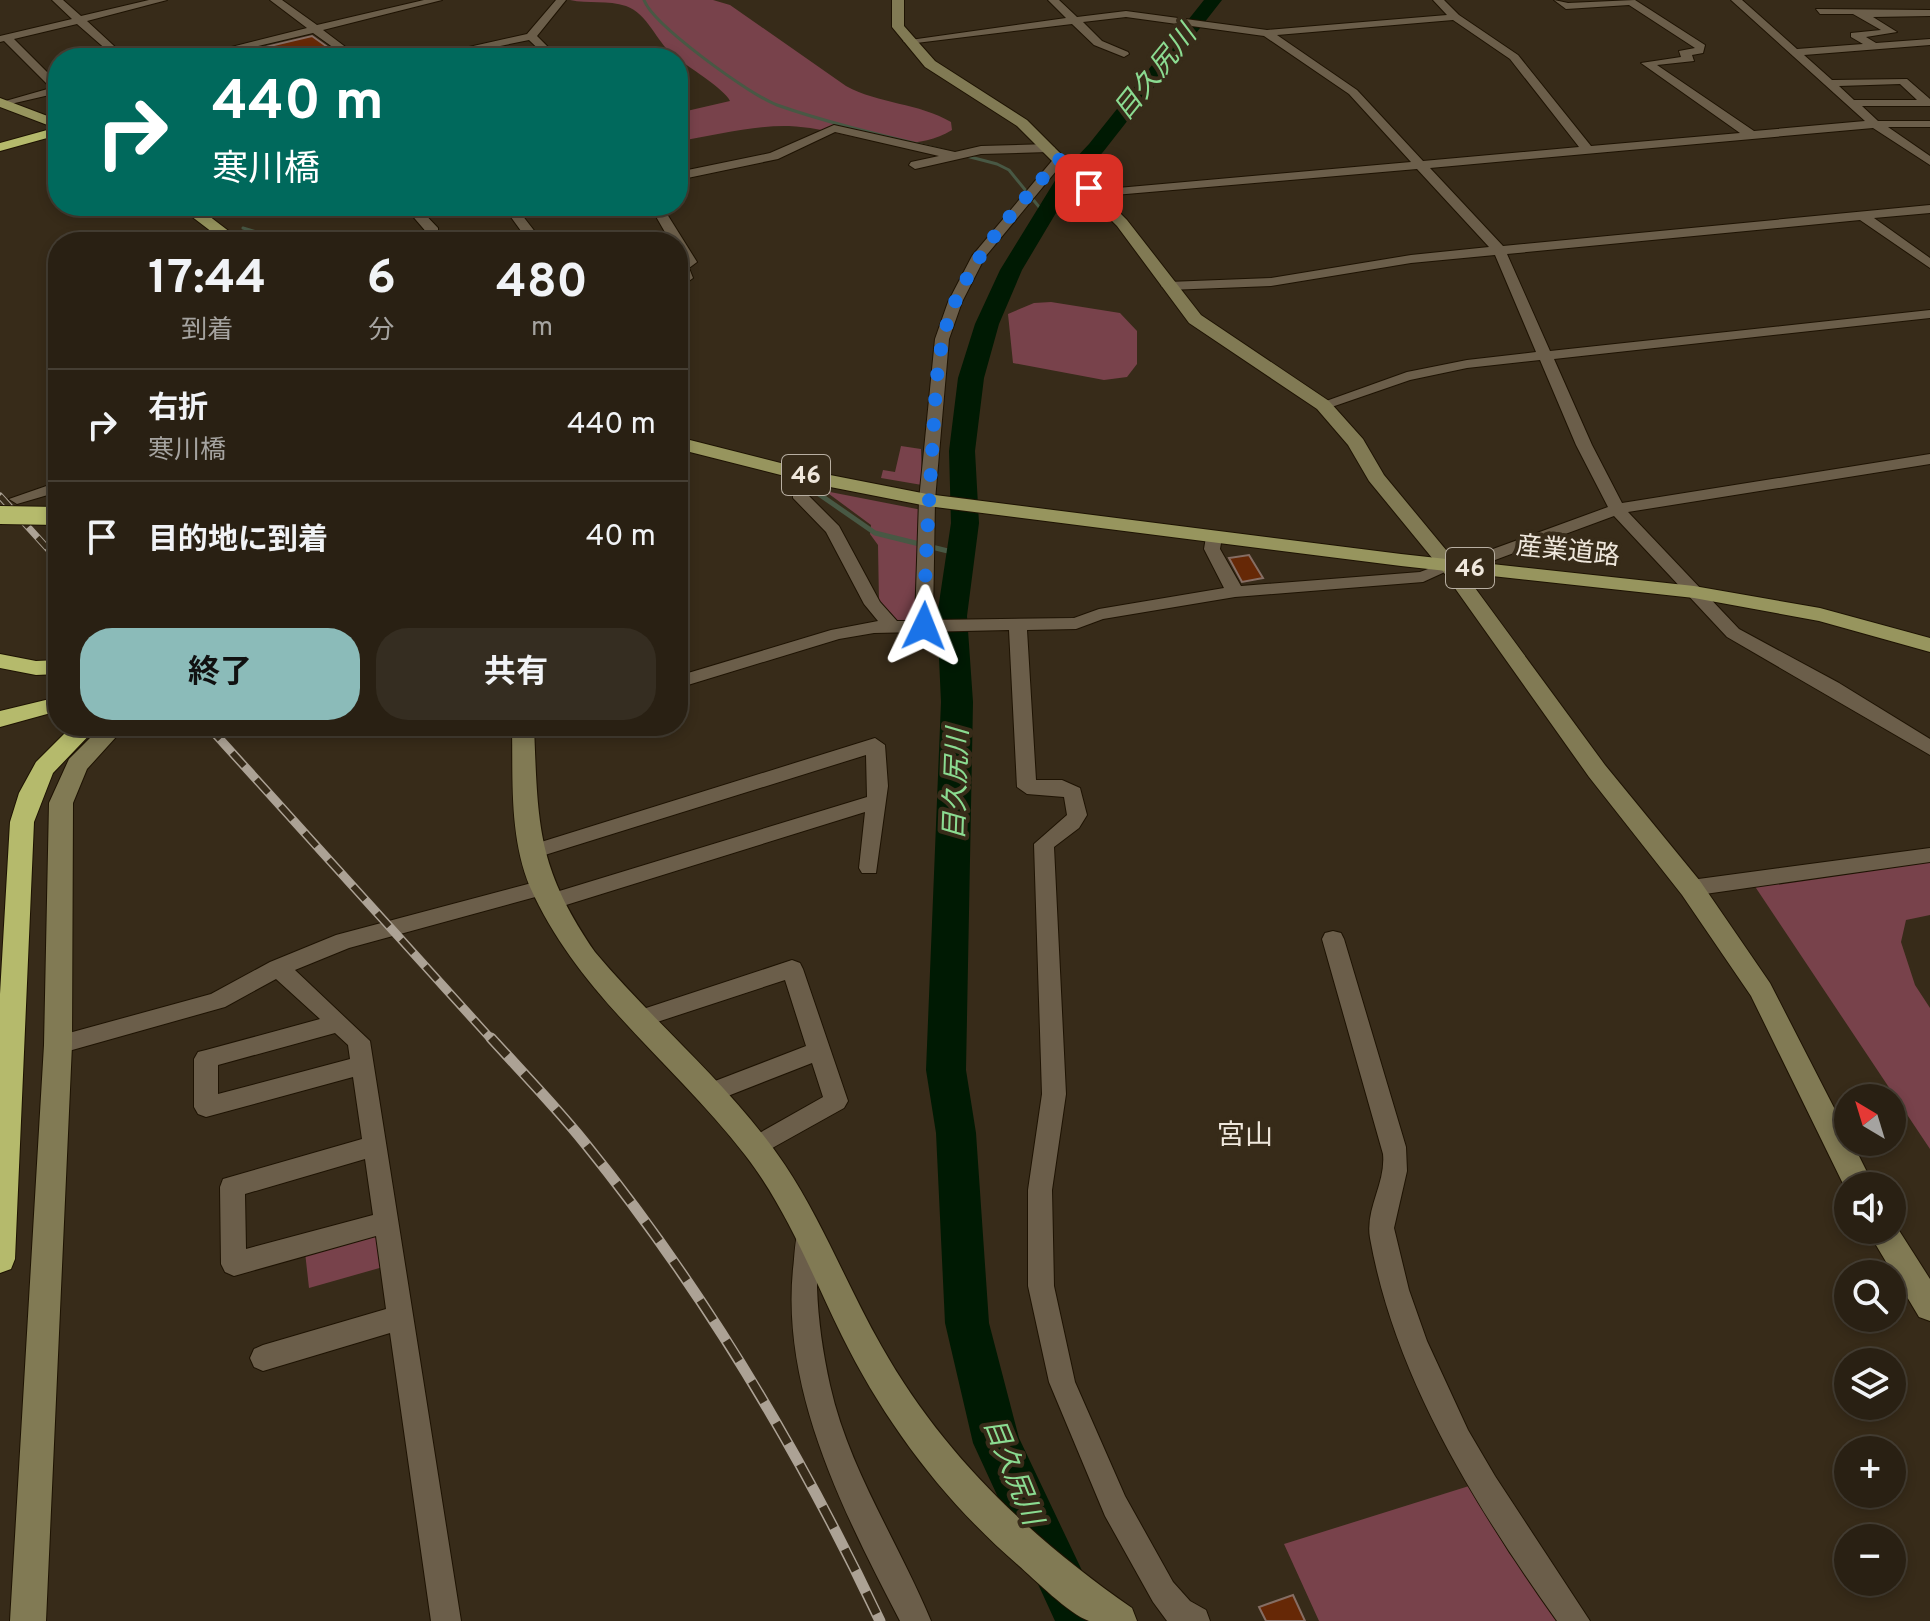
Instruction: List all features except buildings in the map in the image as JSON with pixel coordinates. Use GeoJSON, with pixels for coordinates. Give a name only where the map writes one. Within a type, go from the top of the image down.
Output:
{"type":"FeatureCollection","features":[{"type":"Feature","properties":{"kind":"highway"},"geometry":{"type":"LineString","coordinates":[[0,141],[48,129]]}},
{"type":"Feature","properties":{"kind":"highway"},"geometry":{"type":"LineString","coordinates":[[0,147],[48,130]]}},
{"type":"Feature","properties":{"kind":"highway"},"geometry":{"type":"LineString","coordinates":[[9,501],[48,505]]}},
{"type":"Feature","properties":{"kind":"highway"},"geometry":{"type":"LineString","coordinates":[[0,515],[48,516]]}},
{"type":"Feature","properties":{"kind":"highway"},"geometry":{"type":"LineString","coordinates":[[0,661],[48,667]]}},
{"type":"Feature","properties":{"kind":"highway"},"geometry":{"type":"LineString","coordinates":[[0,719],[48,707]]}},
{"type":"Feature","properties":{"kind":"highway"},"geometry":{"type":"LineString","coordinates":[[0,1259],[22,822],[29,794],[42,768],[76,736]]}},
{"type":"Feature","properties":{"kind":"main road"},"geometry":{"type":"LineString","coordinates":[[3,103],[48,123]]}},
{"type":"Feature","properties":{"kind":"main road"},"geometry":{"type":"LineString","coordinates":[[200,216],[221,232]]}},
{"type":"Feature","properties":{"kind":"main road","name":"46"},"geometry":{"type":"LineString","coordinates":[[688,446],[820,479],[931,501]]}},
{"type":"Feature","properties":{"kind":"main road","name":"産業道路"},"geometry":{"type":"LineString","coordinates":[[931,501],[1449,566],[1694,592],[1820,615],[1930,645]]}},
{"type":"Feature","properties":{"kind":"street"},"geometry":{"type":"LineString","coordinates":[[57,0],[111,48]]}},
{"type":"Feature","properties":{"kind":"street"},"geometry":{"type":"LineString","coordinates":[[4,39],[162,0]]}},
{"type":"Feature","properties":{"kind":"street"},"geometry":{"type":"LineString","coordinates":[[275,0],[343,48]]}},
{"type":"Feature","properties":{"kind":"street"},"geometry":{"type":"LineString","coordinates":[[235,48],[437,0]]}},
{"type":"Feature","properties":{"kind":"street"},"geometry":{"type":"LineString","coordinates":[[473,48],[531,36],[561,0]]}},
{"type":"Feature","properties":{"kind":"street"},"geometry":{"type":"LineString","coordinates":[[898,0],[895,18],[908,41],[942,74],[1001,107],[1057,156],[1122,223],[1195,319],[1323,405],[1449,566],[1597,771],[1691,888],[1761,990],[1852,1172]]}},
{"type":"Feature","properties":{"kind":"street"},"geometry":{"type":"LineString","coordinates":[[1053,0],[1098,43],[1124,54]]}},
{"type":"Feature","properties":{"kind":"street"},"geometry":{"type":"LineString","coordinates":[[1438,0],[1455,17],[1514,57],[1588,150]]}},
{"type":"Feature","properties":{"kind":"street"},"geometry":{"type":"LineString","coordinates":[[1559,0],[1566,6],[1631,2],[1701,47],[1699,51],[1683,53],[1690,59],[1646,63],[1754,137]]}},
{"type":"Feature","properties":{"kind":"street"},"geometry":{"type":"LineString","coordinates":[[1736,0],[1875,124],[1930,161]]}},
{"type":"Feature","properties":{"kind":"street"},"geometry":{"type":"LineString","coordinates":[[1820,11],[1845,10],[1860,14],[1892,32],[1855,35],[1874,46]]}},
{"type":"Feature","properties":{"kind":"street"},"geometry":{"type":"LineString","coordinates":[[1860,14],[1930,13]]}},
{"type":"Feature","properties":{"kind":"street"},"geometry":{"type":"LineString","coordinates":[[908,41],[1126,14],[1267,33],[1455,17]]}},
{"type":"Feature","properties":{"kind":"street"},"geometry":{"type":"LineString","coordinates":[[1267,33],[1353,92],[1499,250],[1584,445],[1617,509],[1733,633],[1832,687],[1930,748]]}},
{"type":"Feature","properties":{"kind":"street"},"geometry":{"type":"LineString","coordinates":[[531,36],[544,48]]}},
{"type":"Feature","properties":{"kind":"street"},"geometry":{"type":"LineString","coordinates":[[4,39],[48,80]]}},
{"type":"Feature","properties":{"kind":"street"},"geometry":{"type":"LineString","coordinates":[[1795,52],[1930,42]]}},
{"type":"Feature","properties":{"kind":"street"},"geometry":{"type":"LineString","coordinates":[[1827,83],[1903,81],[1928,103],[1851,103]]}},
{"type":"Feature","properties":{"kind":"street"},"geometry":{"type":"LineString","coordinates":[[3,103],[48,92]]}},
{"type":"Feature","properties":{"kind":"street"},"geometry":{"type":"LineString","coordinates":[[1092,191],[1754,137],[1875,124],[1930,124]]}},
{"type":"Feature","properties":{"kind":"street"},"geometry":{"type":"LineString","coordinates":[[688,174],[774,156],[834,128],[951,155]]}},
{"type":"Feature","properties":{"kind":"street"},"geometry":{"type":"LineString","coordinates":[[915,165],[981,150],[1057,156]]}},
{"type":"Feature","properties":{"kind":"street"},"geometry":{"type":"LineString","coordinates":[[928,626],[927,546],[940,352],[955,302],[996,233],[1057,156]]}},
{"type":"Feature","properties":{"kind":"street"},"geometry":{"type":"LineString","coordinates":[[1168,286],[1286,281],[1388,262],[1930,209]]}},
{"type":"Feature","properties":{"kind":"street"},"geometry":{"type":"LineString","coordinates":[[419,216],[433,231]]}},
{"type":"Feature","properties":{"kind":"street"},"geometry":{"type":"LineString","coordinates":[[1863,216],[1930,264]]}},
{"type":"Feature","properties":{"kind":"street"},"geometry":{"type":"LineString","coordinates":[[1323,405],[1407,376],[1467,364],[1930,314]]}},
{"type":"Feature","properties":{"kind":"street"},"geometry":{"type":"LineString","coordinates":[[1482,569],[1488,557],[1617,509],[1930,459]]}},
{"type":"Feature","properties":{"kind":"street"},"geometry":{"type":"LineString","coordinates":[[9,501],[48,490]]}},
{"type":"Feature","properties":{"kind":"street"},"geometry":{"type":"LineString","coordinates":[[799,495],[833,530],[873,604],[892,626]]}},
{"type":"Feature","properties":{"kind":"street"},"geometry":{"type":"LineString","coordinates":[[1214,537],[1212,549],[1235,592]]}},
{"type":"Feature","properties":{"kind":"street"},"geometry":{"type":"LineString","coordinates":[[688,679],[837,634],[892,626],[1076,623],[1099,614],[1235,592],[1412,578],[1449,566]]}},
{"type":"Feature","properties":{"kind":"street"},"geometry":{"type":"LineString","coordinates":[[1017,625],[1027,787],[1067,788],[1073,793],[1077,815],[1072,823],[1044,844],[1054,1094],[1040,1190],[1041,1286],[1062,1382],[1115,1506],[1163,1592],[1179,1612],[1195,1621]]}},
{"type":"Feature","properties":{"kind":"street"},"geometry":{"type":"LineString","coordinates":[[28,1621],[58,1045],[61,803],[77,765],[105,736]]}},
{"type":"Feature","properties":{"kind":"street"},"geometry":{"type":"LineString","coordinates":[[524,736],[532,852],[546,895],[572,941],[756,1147],[787,1193],[886,1386],[923,1437],[993,1518],[1037,1561],[1119,1621]]}},
{"type":"Feature","properties":{"kind":"street"},"geometry":{"type":"LineString","coordinates":[[532,852],[875,745],[878,786],[869,868]]}},
{"type":"Feature","properties":{"kind":"street"},"geometry":{"type":"LineString","coordinates":[[58,1045],[217,1001],[278,968],[374,931],[546,895],[874,802]]}},
{"type":"Feature","properties":{"kind":"street"},"geometry":{"type":"LineString","coordinates":[[1691,888],[1930,855]]}},
{"type":"Feature","properties":{"kind":"street"},"geometry":{"type":"LineString","coordinates":[[1333,939],[1396,1161],[1384,1204],[1382,1234],[1404,1320],[1428,1377],[1474,1467],[1526,1554],[1575,1621]]}},
{"type":"Feature","properties":{"kind":"street"},"geometry":{"type":"LineString","coordinates":[[278,968],[359,1041],[446,1621]]}},
{"type":"Feature","properties":{"kind":"street"},"geometry":{"type":"LineString","coordinates":[[639,1019],[792,969],[836,1101],[756,1147]]}},
{"type":"Feature","properties":{"kind":"street"},"geometry":{"type":"LineString","coordinates":[[339,1023],[206,1059],[206,1107],[363,1065]]}},
{"type":"Feature","properties":{"kind":"street"},"geometry":{"type":"LineString","coordinates":[[710,1093],[819,1051]]}},
{"type":"Feature","properties":{"kind":"street"},"geometry":{"type":"LineString","coordinates":[[375,1146],[232,1187],[234,1264],[386,1222]]}},
{"type":"Feature","properties":{"kind":"street"},"geometry":{"type":"LineString","coordinates":[[809,1235],[804,1305],[809,1356],[859,1509],[916,1621]]}},
{"type":"Feature","properties":{"kind":"street"},"geometry":{"type":"LineString","coordinates":[[1891,1244],[1930,1307]]}},
{"type":"Feature","properties":{"kind":"street"},"geometry":{"type":"LineString","coordinates":[[263,1358],[401,1317]]}},
{"type":"Feature","properties":{"kind":"shaded area"},"geometry":{"type":"Polygon","coordinates":[[[570,0],[713,0],[730,5],[846,86],[872,97],[939,116],[951,122],[952,130],[912,143],[892,143],[789,126],[747,129],[688,139],[688,111],[730,101],[727,96],[688,66],[688,48],[667,48],[634,10],[612,3],[570,0]]]}},
{"type":"Feature","properties":{"kind":"shaded area"},"geometry":{"type":"Polygon","coordinates":[[[1051,302],[1120,313],[1137,331],[1137,364],[1127,377],[1104,380],[1013,363],[1008,314],[1034,303],[1051,302]]]}},
{"type":"Feature","properties":{"kind":"shaded area"},"geometry":{"type":"Polygon","coordinates":[[[901,446],[921,449],[922,485],[881,478],[883,470],[895,472],[901,446]]]}},
{"type":"Feature","properties":{"kind":"shaded area"},"geometry":{"type":"Polygon","coordinates":[[[825,491],[922,510],[916,622],[895,621],[879,603],[878,545],[870,534],[871,525],[825,491]]]}},
{"type":"Feature","properties":{"kind":"shaded area"},"geometry":{"type":"Polygon","coordinates":[[[1930,861],[1930,915],[1906,920],[1901,942],[1915,985],[1930,1008],[1930,1149],[1906,1113],[1906,1084],[1887,1084],[1754,885],[1930,861]]]}},
{"type":"Feature","properties":{"kind":"shaded area"},"geometry":{"type":"Polygon","coordinates":[[[379,1231],[383,1267],[309,1288],[305,1252],[379,1231]]]}},
{"type":"Feature","properties":{"kind":"shaded area"},"geometry":{"type":"Polygon","coordinates":[[[1469,1486],[1509,1553],[1561,1621],[1319,1621],[1284,1544],[1469,1486]]]}},
{"type":"Feature","properties":{"kind":"waterway"},"geometry":{"type":"LineString","coordinates":[[644,0],[683,42],[764,99],[831,122],[997,164],[1009,170],[1044,213]]}},
{"type":"Feature","properties":{"kind":"waterway","name":"目久尻川"},"geometry":{"type":"LineString","coordinates":[[1081,1621],[997,1443],[978,1377],[967,1323],[959,1231],[956,1133],[946,1070],[957,702],[952,616],[965,523],[962,451],[971,378],[987,324],[1011,270],[1063,183],[1096,148],[1213,0]]}},
{"type":"Feature","properties":{"kind":"waterway"},"geometry":{"type":"LineString","coordinates":[[243,228],[256,232]]}},
{"type":"Feature","properties":{"kind":"waterway"},"geometry":{"type":"LineString","coordinates":[[813,490],[875,533],[960,554]]}},
{"type":"Feature","properties":{"kind":"railway"},"geometry":{"type":"LineString","coordinates":[[0,496],[48,549]]}},
{"type":"Feature","properties":{"kind":"railway"},"geometry":{"type":"LineString","coordinates":[[217,736],[492,1040]]}},
{"type":"Feature","properties":{"kind":"railway"},"geometry":{"type":"LineString","coordinates":[[491,1038],[584,1142],[628,1198],[709,1313],[782,1433],[880,1621]]}},
{"type":"Feature","properties":{"kind":"district","name":"宮山"},"geometry":{"type":"Point","coordinates":[1245,1134]}},
{"type":"Feature","properties":{"kind":"route"},"geometry":{"type":"LineString","coordinates":[[924,626],[927,500],[935,389],[942,339],[955,302],[979,256],[1060,159],[1089,188]]}}]}
